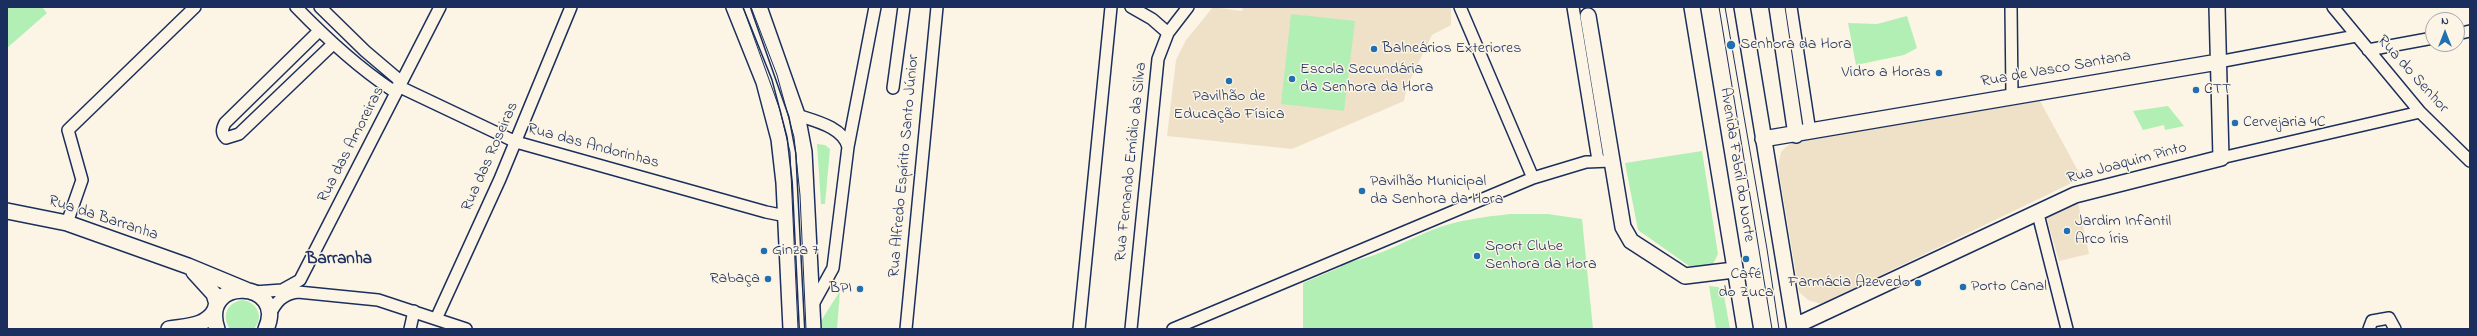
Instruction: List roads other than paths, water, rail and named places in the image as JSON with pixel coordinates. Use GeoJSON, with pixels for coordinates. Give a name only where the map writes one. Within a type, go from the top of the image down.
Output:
{"type":"FeatureCollection","features":[{"type":"Feature","properties":{"kind":"street"},"geometry":{"type":"LineString","coordinates":[[67,223],[82,180],[68,130],[195,7]]}},
{"type":"Feature","properties":{"kind":"street","name":"Rua das Andorinhas"},"geometry":{"type":"LineString","coordinates":[[296,7],[332,45],[392,90],[400,87],[516,142],[766,212],[786,216]]}},
{"type":"Feature","properties":{"kind":"street","name":"Rua das Andorinhas"},"geometry":{"type":"LineString","coordinates":[[320,7],[364,52],[398,79],[400,87]]}},
{"type":"Feature","properties":{"kind":"street","name":"Rua das Amoreiras"},"geometry":{"type":"LineString","coordinates":[[282,290],[300,280],[440,7]]}},
{"type":"Feature","properties":{"kind":"street","name":"Rua das Roseiras"},"geometry":{"type":"LineString","coordinates":[[436,319],[516,142],[571,7]]}},
{"type":"Feature","properties":{"kind":"street"},"geometry":{"type":"LineString","coordinates":[[734,7],[764,82],[774,118],[782,163],[791,329]]}},
{"type":"Feature","properties":{"kind":"street"},"geometry":{"type":"LineString","coordinates":[[759,7],[797,115],[805,164],[813,329]]}},
{"type":"Feature","properties":{"kind":"street"},"geometry":{"type":"LineString","coordinates":[[812,307],[833,268],[848,147],[875,7]]}},
{"type":"Feature","properties":{"kind":"street"},"geometry":{"type":"LineString","coordinates":[[893,88],[904,7]]}},
{"type":"Feature","properties":{"kind":"street","name":"Rua Alfredo Espírito Santo Júnior"},"geometry":{"type":"LineString","coordinates":[[906,329],[937,7]]}},
{"type":"Feature","properties":{"kind":"street"},"geometry":{"type":"LineString","coordinates":[[1079,329],[1111,7]]}},
{"type":"Feature","properties":{"kind":"street"},"geometry":{"type":"LineString","coordinates":[[1131,7],[1152,19],[1168,32]]}},
{"type":"Feature","properties":{"kind":"street","name":"Rua Fernando Emídio da Silva"},"geometry":{"type":"LineString","coordinates":[[1132,329],[1158,59],[1168,32],[1188,7]]}},
{"type":"Feature","properties":{"kind":"street"},"geometry":{"type":"LineString","coordinates":[[1460,7],[1533,178]]}},
{"type":"Feature","properties":{"kind":"street"},"geometry":{"type":"LineString","coordinates":[[1573,7],[1604,160],[1623,228],[1631,241],[1685,276],[1734,270]]}},
{"type":"Feature","properties":{"kind":"street","name":"Avenida Fabril do Norte"},"geometry":{"type":"LineString","coordinates":[[1692,7],[1734,270],[1745,329]]}},
{"type":"Feature","properties":{"kind":"street","name":"Avenida Fabril do Norte"},"geometry":{"type":"LineString","coordinates":[[1742,7],[1795,327]]}},
{"type":"Feature","properties":{"kind":"street"},"geometry":{"type":"LineString","coordinates":[[1777,7],[1804,133]]}},
{"type":"Feature","properties":{"kind":"street"},"geometry":{"type":"LineString","coordinates":[[1791,7],[1804,133]]}},
{"type":"Feature","properties":{"kind":"street"},"geometry":{"type":"LineString","coordinates":[[2011,7],[2012,96]]}},
{"type":"Feature","properties":{"kind":"street"},"geometry":{"type":"LineString","coordinates":[[2217,7],[2221,158]]}},
{"type":"Feature","properties":{"kind":"street","name":"Rua do Senhor"},"geometry":{"type":"LineString","coordinates":[[2334,7],[2356,36],[2420,112],[2470,162]]}},
{"type":"Feature","properties":{"kind":"street"},"geometry":{"type":"LineString","coordinates":[[1588,16],[1604,160]]}},
{"type":"Feature","properties":{"kind":"street"},"geometry":{"type":"LineString","coordinates":[[319,31],[225,122],[222,128],[222,134],[226,138],[239,134],[332,45]]}},
{"type":"Feature","properties":{"kind":"street","name":"Rua de Vasco Santana"},"geometry":{"type":"LineString","coordinates":[[1763,140],[2012,96],[2218,62],[2356,36]]}},
{"type":"Feature","properties":{"kind":"street"},"geometry":{"type":"LineString","coordinates":[[2368,50],[2425,39]]}},
{"type":"Feature","properties":{"kind":"street","name":"Rua Joaquim Pinto"},"geometry":{"type":"LineString","coordinates":[[1795,327],[2038,214],[2075,195],[2221,158],[2420,112]]}},
{"type":"Feature","properties":{"kind":"street"},"geometry":{"type":"LineString","coordinates":[[774,118],[779,113],[797,115],[839,132],[847,141],[848,147]]}},
{"type":"Feature","properties":{"kind":"street"},"geometry":{"type":"LineString","coordinates":[[1173,329],[1533,178],[1604,160]]}},
{"type":"Feature","properties":{"kind":"street","name":"Rua da Barranha"},"geometry":{"type":"LineString","coordinates":[[7,211],[67,223],[188,266],[250,291],[282,290]]}},
{"type":"Feature","properties":{"kind":"street"},"geometry":{"type":"LineString","coordinates":[[2038,214],[2067,329]]}},
{"type":"Feature","properties":{"kind":"street","name":"Rua da Barranha"},"geometry":{"type":"LineString","coordinates":[[188,266],[208,287],[216,307]]}},
{"type":"Feature","properties":{"kind":"street"},"geometry":{"type":"LineString","coordinates":[[169,329],[203,322],[211,317],[216,307],[232,291],[250,291],[264,299],[269,324]]}},
{"type":"Feature","properties":{"kind":"street"},"geometry":{"type":"LineString","coordinates":[[269,324],[279,299],[285,295],[298,292],[378,300],[466,329]]}},
{"type":"Feature","properties":{"kind":"street"},"geometry":{"type":"LineString","coordinates":[[216,307],[217,329]]}},
{"type":"Feature","properties":{"kind":"street"},"geometry":{"type":"LineString","coordinates":[[412,328],[414,311]]}},
{"type":"Feature","properties":{"kind":"street"},"geometry":{"type":"LineString","coordinates":[[2370,329],[2372,321],[2389,318],[2395,329]]}},
{"type":"Feature","properties":{"kind":"tram line"},"geometry":{"type":"LineString","coordinates":[[743,7],[780,110],[790,152],[798,329]]}},
{"type":"Feature","properties":{"kind":"tram line"},"geometry":{"type":"LineString","coordinates":[[751,7],[777,75],[794,137],[800,195],[806,329]]}},
{"type":"Feature","properties":{"kind":"tram line"},"geometry":{"type":"LineString","coordinates":[[1719,7],[1772,329]]}},
{"type":"Feature","properties":{"kind":"tram line"},"geometry":{"type":"LineString","coordinates":[[1725,7],[1767,249],[1779,329]]}},
{"type":"Feature","properties":{"kind":"place","name":"Senhora da Hora"},"geometry":{"type":"Point","coordinates":[1731,45]}},
{"type":"Feature","properties":{"kind":"place","name":"Balneários Exteriores"},"geometry":{"type":"Point","coordinates":[1374,49]}},
{"type":"Feature","properties":{"kind":"place","name":"Vidro a Horas"},"geometry":{"type":"Point","coordinates":[1939,73]}},
{"type":"Feature","properties":{"kind":"place","name":"Escola Secundária da Senhora da Hora"},"geometry":{"type":"Point","coordinates":[1292,79]}},
{"type":"Feature","properties":{"kind":"place","name":"Pavilhão de Educação Física"},"geometry":{"type":"Point","coordinates":[1229,81]}},
{"type":"Feature","properties":{"kind":"place","name":"CTT"},"geometry":{"type":"Point","coordinates":[2196,90]}},
{"type":"Feature","properties":{"kind":"place","name":"Cervejaria 4C"},"geometry":{"type":"Point","coordinates":[2235,123]}},
{"type":"Feature","properties":{"kind":"place","name":"Pavilhão Municipal da Senhora da Hora"},"geometry":{"type":"Point","coordinates":[1362,191]}},
{"type":"Feature","properties":{"kind":"place","name":"Jardim Infantil Arco Íris"},"geometry":{"type":"Point","coordinates":[2067,231]}},
{"type":"Feature","properties":{"kind":"place","name":"Ginza 7"},"geometry":{"type":"Point","coordinates":[764,251]}},
{"type":"Feature","properties":{"kind":"place","name":"Sport Clube Senhora da Hora"},"geometry":{"type":"Point","coordinates":[1477,256]}},
{"type":"Feature","properties":{"kind":"place","name":"Café do Zuca"},"geometry":{"type":"Point","coordinates":[1746,259]}},
{"type":"Feature","properties":{"kind":"place","name":"Rabaça"},"geometry":{"type":"Point","coordinates":[768,279]}},
{"type":"Feature","properties":{"kind":"place","name":"Farmácia Azevedo"},"geometry":{"type":"Point","coordinates":[1918,283]}},
{"type":"Feature","properties":{"kind":"place","name":"Porto Canal"},"geometry":{"type":"Point","coordinates":[1963,287]}},
{"type":"Feature","properties":{"kind":"place","name":"BPI"},"geometry":{"type":"Point","coordinates":[860,289]}},
{"type":"Feature","properties":{"kind":"district","name":"Barranha"},"geometry":{"type":"Point","coordinates":[339,260]}}]}
